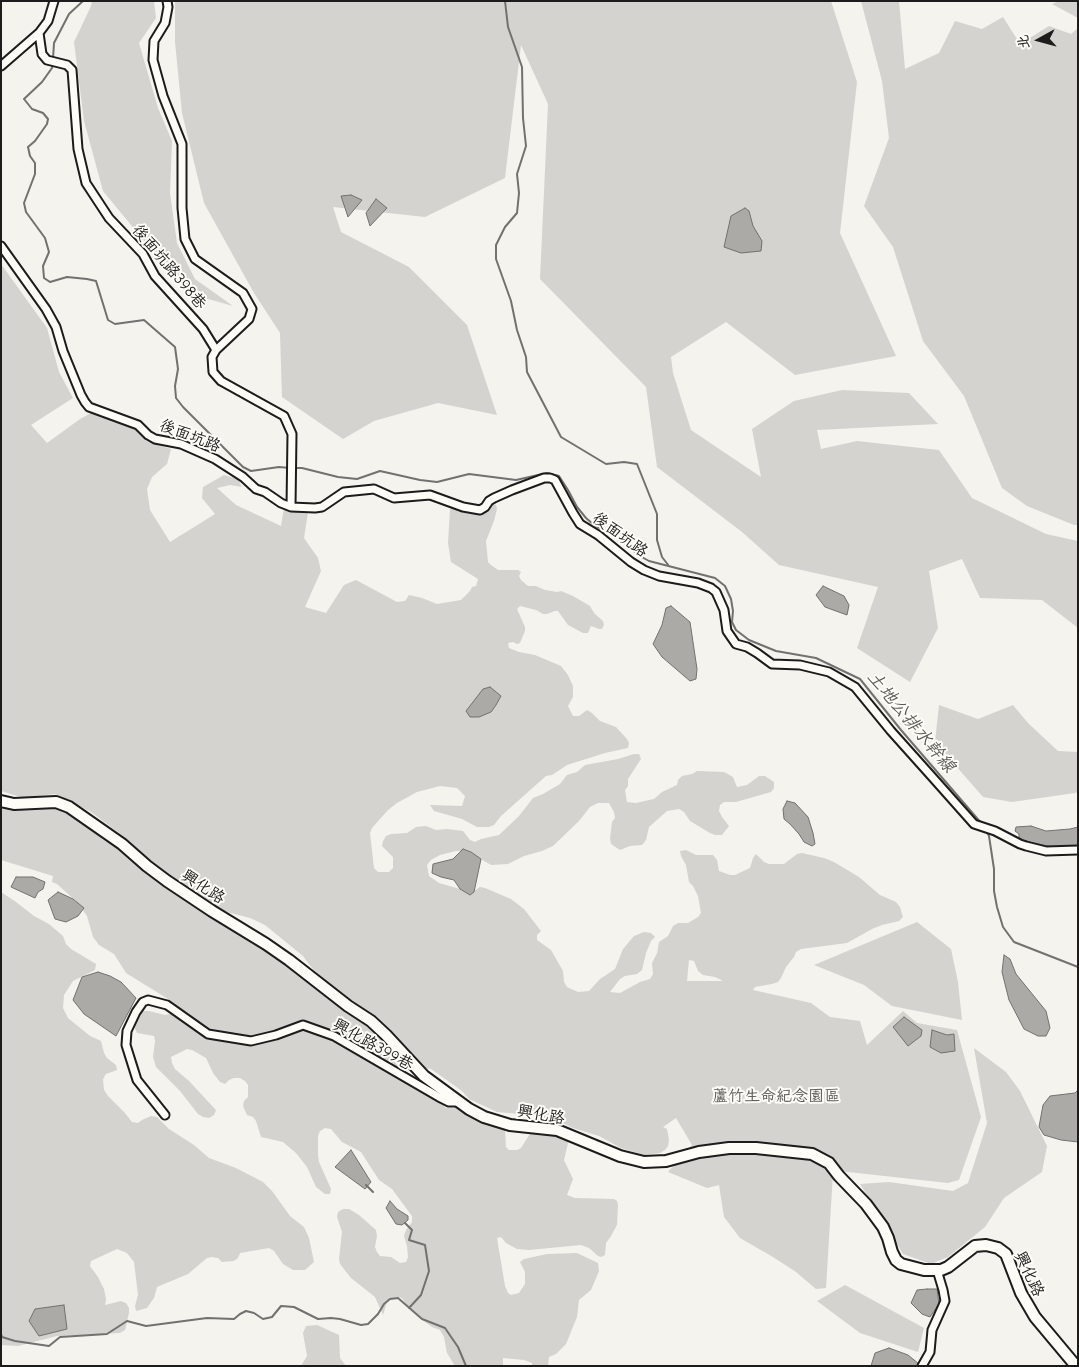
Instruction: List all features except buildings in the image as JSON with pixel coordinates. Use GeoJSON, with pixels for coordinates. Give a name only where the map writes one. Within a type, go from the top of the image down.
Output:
{"type":"FeatureCollection","features":[{"type":"Feature","properties":{"kind":"street"},"geometry":{"type":"LineString","coordinates":[[1,66],[39,33],[48,21],[54,1]]}},
{"type":"Feature","properties":{"kind":"street"},"geometry":{"type":"LineString","coordinates":[[167,1],[168,7],[165,23],[154,41],[153,60],[163,96],[182,144],[182,208],[185,239],[195,259],[243,293],[252,309],[249,319],[216,350],[212,357],[213,372],[221,381],[284,416],[292,434],[291,506]]}},
{"type":"Feature","properties":{"kind":"street","name":"後面坑路398巷"},"geometry":{"type":"LineString","coordinates":[[39,33],[42,54],[48,60],[67,65],[72,70],[78,149],[86,183],[109,218],[143,254],[155,276],[203,329],[216,350]]}},
{"type":"Feature","properties":{"kind":"street","name":"後面坑路"},"geometry":{"type":"LineString","coordinates":[[1,246],[46,309],[56,327],[80,395],[89,407],[138,425],[155,439],[181,444],[215,459],[243,477],[256,489],[265,492],[281,503],[291,506],[322,507],[344,492],[374,489],[394,498],[430,495],[464,507],[480,510],[489,501],[507,492],[544,478],[555,480],[580,524],[598,535],[631,562],[659,576],[698,583],[716,592],[724,610],[727,631],[736,644],[748,647],[772,664],[800,665],[828,672],[855,687],[890,731],[934,778],[969,820],[976,825],[988,828],[1026,846],[1046,851],[1078,850]]}},
{"type":"Feature","properties":{"kind":"street","name":"興化路"},"geometry":{"type":"LineString","coordinates":[[1,801],[14,804],[56,802],[83,815],[167,881],[266,944],[348,1006],[371,1021],[424,1076],[468,1109],[493,1121],[510,1125],[557,1130],[620,1156],[644,1162],[666,1161],[698,1152],[729,1148],[756,1148],[812,1154],[829,1163],[838,1176],[866,1204],[883,1226],[892,1252],[896,1260],[901,1264],[924,1270],[937,1270],[948,1267],[975,1246],[986,1245],[998,1248],[1006,1254],[1021,1293],[1034,1317],[1076,1366]]}},
{"type":"Feature","properties":{"kind":"street","name":"興化路399巷"},"geometry":{"type":"LineString","coordinates":[[165,1115],[137,1080],[126,1045],[127,1031],[136,1012],[143,1002],[148,1000],[167,1005],[208,1034],[251,1041],[276,1035],[303,1025],[334,1036],[438,1098],[449,1102],[459,1102]]}},
{"type":"Feature","properties":{"kind":"street"},"geometry":{"type":"LineString","coordinates":[[922,1366],[930,1352],[932,1330],[945,1302],[937,1270]]}},
{"type":"Feature","properties":{"kind":"green space"},"geometry":{"type":"Polygon","coordinates":[[[92,1],[154,1],[156,18],[139,43],[158,108],[172,141],[170,193],[177,243],[195,279],[233,306],[187,293],[103,191],[84,121],[74,42],[92,1]]]}},
{"type":"Feature","properties":{"kind":"green space"},"geometry":{"type":"Polygon","coordinates":[[[175,1],[831,1],[857,82],[840,233],[896,356],[795,375],[726,322],[671,357],[673,373],[691,430],[761,477],[752,429],[794,401],[842,390],[909,393],[938,424],[817,430],[821,449],[857,441],[939,450],[972,498],[1046,534],[1078,541],[1078,628],[1042,600],[980,598],[962,559],[929,571],[938,628],[910,682],[857,648],[878,587],[779,565],[742,532],[657,467],[646,387],[540,279],[548,104],[521,45],[505,178],[425,217],[333,207],[341,232],[409,267],[467,325],[497,415],[438,403],[374,421],[343,439],[282,397],[280,333],[254,293],[204,203],[182,113],[175,42],[175,1]]]}},
{"type":"Feature","properties":{"kind":"green space"},"geometry":{"type":"Polygon","coordinates":[[[861,1],[899,1],[905,69],[939,53],[955,21],[982,29],[1003,17],[1020,44],[1049,26],[1071,34],[1078,28],[1078,525],[1027,506],[1002,488],[964,396],[923,341],[893,247],[864,206],[889,138],[882,81],[861,1]]]}},
{"type":"Feature","properties":{"kind":"green space"},"geometry":{"type":"Polygon","coordinates":[[[1059,1],[1078,1],[1078,18],[1052,4],[1059,1]]]}},
{"type":"Feature","properties":{"kind":"green space","name":"蘆竹生命紀念園區"},"geometry":{"type":"Polygon","coordinates":[[[1,264],[47,328],[59,372],[73,398],[31,425],[47,443],[91,413],[128,424],[139,430],[146,441],[171,449],[167,464],[152,477],[147,489],[150,510],[170,542],[215,514],[202,498],[203,487],[224,475],[238,479],[242,487],[230,485],[217,488],[236,505],[281,526],[284,508],[308,512],[304,538],[318,558],[321,571],[305,607],[326,613],[344,585],[356,580],[397,602],[405,601],[409,595],[437,604],[461,600],[472,587],[476,586],[478,579],[451,562],[448,543],[450,509],[463,509],[481,515],[493,505],[496,505],[494,521],[486,541],[488,562],[498,570],[518,570],[521,572],[519,576],[521,580],[528,586],[536,586],[557,592],[561,591],[573,596],[590,606],[594,613],[603,621],[602,629],[591,626],[588,633],[583,633],[568,625],[558,611],[543,614],[520,606],[517,609],[525,631],[520,643],[508,643],[509,648],[535,655],[561,666],[573,686],[573,697],[568,706],[573,716],[579,716],[587,710],[600,721],[616,727],[627,739],[629,743],[628,748],[567,765],[552,775],[546,776],[501,816],[494,825],[489,827],[477,827],[462,819],[434,811],[430,805],[462,806],[465,796],[457,788],[440,786],[417,792],[388,810],[372,828],[370,833],[374,868],[378,872],[389,872],[393,868],[393,857],[382,846],[386,836],[407,833],[416,827],[426,826],[436,830],[463,831],[470,840],[475,842],[499,835],[519,816],[533,798],[560,784],[567,775],[577,772],[585,765],[639,754],[641,759],[628,779],[628,786],[625,790],[627,802],[636,803],[654,799],[662,792],[677,785],[678,780],[682,776],[697,771],[724,772],[733,777],[737,787],[747,785],[759,776],[765,776],[774,782],[774,788],[771,792],[736,802],[724,802],[720,805],[719,811],[729,826],[722,835],[710,833],[690,821],[684,812],[679,809],[667,811],[649,827],[646,840],[642,845],[630,846],[620,850],[611,844],[610,838],[612,822],[615,818],[614,812],[609,803],[598,803],[590,807],[579,821],[553,846],[542,851],[524,856],[508,864],[491,865],[467,851],[456,851],[440,855],[431,860],[427,865],[429,876],[439,883],[471,893],[480,887],[485,888],[511,899],[524,909],[541,931],[537,935],[537,940],[551,950],[563,971],[564,982],[567,987],[578,992],[589,991],[600,979],[615,969],[623,949],[634,936],[644,932],[651,933],[655,937],[651,941],[646,953],[642,970],[637,974],[620,979],[610,992],[620,993],[640,982],[650,979],[653,974],[652,963],[657,953],[659,942],[668,936],[673,926],[678,923],[688,923],[701,913],[698,896],[689,882],[686,865],[680,851],[686,850],[696,855],[713,855],[717,860],[719,871],[730,875],[735,875],[750,868],[756,854],[769,864],[784,864],[797,854],[802,853],[834,862],[859,877],[880,895],[896,902],[900,907],[903,917],[899,921],[872,929],[847,943],[801,949],[796,952],[778,982],[755,987],[753,990],[811,1003],[830,1017],[860,1021],[867,1045],[903,1011],[917,1023],[957,1030],[981,1117],[959,1180],[948,1183],[848,1172],[833,1173],[826,1288],[816,1289],[796,1272],[740,1238],[724,1217],[719,1185],[707,1188],[668,1172],[692,1145],[676,1118],[663,1127],[667,1129],[669,1140],[665,1150],[660,1153],[644,1155],[621,1148],[599,1136],[558,1121],[542,1119],[531,1115],[497,1112],[469,1099],[462,1091],[431,1069],[423,1068],[381,1029],[359,1005],[330,986],[303,956],[265,925],[206,903],[165,874],[123,836],[91,812],[62,797],[55,794],[24,798],[1,791],[1,264]],[[689,960],[687,981],[723,981],[715,977],[703,975],[698,971],[694,961],[689,960]]]}},
{"type":"Feature","properties":{"kind":"green space"},"geometry":{"type":"Polygon","coordinates":[[[939,705],[978,719],[1013,705],[1028,723],[1058,751],[1078,752],[1078,792],[1012,802],[983,797],[935,742],[939,705]]]}},
{"type":"Feature","properties":{"kind":"green space"},"geometry":{"type":"Polygon","coordinates":[[[1,804],[60,806],[83,819],[103,840],[117,847],[222,925],[247,937],[268,953],[297,970],[387,1039],[394,1061],[407,1076],[434,1096],[446,1108],[462,1108],[491,1125],[502,1127],[505,1130],[506,1147],[509,1150],[521,1148],[534,1130],[569,1139],[564,1160],[573,1179],[567,1195],[575,1198],[614,1199],[617,1201],[617,1225],[606,1243],[605,1255],[598,1256],[589,1248],[581,1245],[529,1250],[517,1249],[506,1243],[501,1237],[497,1238],[505,1286],[511,1295],[519,1293],[525,1284],[525,1272],[520,1262],[524,1259],[547,1254],[577,1253],[598,1263],[599,1271],[591,1290],[579,1300],[577,1317],[566,1344],[556,1354],[549,1357],[548,1366],[532,1366],[532,1363],[524,1360],[503,1358],[503,1366],[455,1366],[447,1353],[444,1337],[440,1330],[424,1321],[402,1298],[390,1299],[387,1302],[383,1315],[375,1297],[351,1278],[340,1264],[342,1232],[337,1217],[338,1212],[343,1209],[349,1209],[359,1215],[376,1230],[375,1247],[380,1256],[391,1257],[400,1263],[406,1262],[408,1257],[404,1236],[412,1222],[412,1216],[392,1189],[379,1180],[361,1152],[342,1142],[331,1129],[325,1128],[320,1131],[318,1136],[318,1155],[319,1162],[331,1189],[330,1194],[325,1194],[316,1187],[307,1167],[296,1153],[283,1142],[261,1137],[256,1121],[253,1117],[247,1115],[243,1106],[244,1101],[248,1097],[248,1085],[245,1081],[240,1078],[234,1078],[225,1084],[220,1082],[213,1073],[206,1058],[187,1049],[171,1057],[172,1063],[175,1069],[216,1110],[214,1115],[209,1118],[198,1114],[180,1091],[156,1067],[153,1057],[154,1036],[137,1033],[133,1024],[138,1014],[143,1011],[165,1015],[170,1014],[171,1004],[168,999],[126,973],[114,954],[99,945],[93,937],[87,916],[78,903],[57,884],[52,882],[53,876],[1,860],[1,804]]]}},
{"type":"Feature","properties":{"kind":"green space"},"geometry":{"type":"Polygon","coordinates":[[[1,892],[34,916],[49,924],[63,936],[66,944],[71,949],[96,964],[95,970],[73,981],[64,995],[63,1008],[68,1018],[90,1036],[101,1041],[107,1058],[116,1065],[117,1070],[106,1074],[103,1079],[104,1090],[108,1096],[132,1122],[138,1123],[151,1116],[157,1117],[169,1129],[194,1145],[209,1158],[236,1168],[263,1182],[290,1216],[304,1227],[309,1238],[314,1262],[305,1270],[293,1270],[283,1264],[274,1251],[269,1248],[240,1253],[234,1261],[222,1262],[218,1258],[207,1258],[188,1274],[157,1287],[154,1298],[147,1308],[136,1311],[135,1306],[138,1295],[134,1262],[127,1253],[117,1249],[91,1261],[90,1266],[104,1289],[105,1305],[121,1301],[126,1303],[129,1308],[125,1330],[120,1333],[57,1336],[18,1346],[1,1345],[1,892]]]}},
{"type":"Feature","properties":{"kind":"green space"},"geometry":{"type":"Polygon","coordinates":[[[917,922],[951,949],[958,982],[962,1020],[892,1006],[864,985],[814,965],[917,922]]]}},
{"type":"Feature","properties":{"kind":"green space"},"geometry":{"type":"Polygon","coordinates":[[[974,1048],[1006,1072],[1020,1091],[1047,1146],[1042,1172],[1004,1198],[985,1227],[948,1257],[931,1264],[903,1254],[860,1184],[889,1182],[953,1191],[968,1183],[987,1123],[974,1048]]]}},
{"type":"Feature","properties":{"kind":"green space"},"geometry":{"type":"Polygon","coordinates":[[[845,1285],[924,1328],[918,1352],[860,1333],[817,1301],[845,1285]]]}},
{"type":"Feature","properties":{"kind":"green space"},"geometry":{"type":"Polygon","coordinates":[[[317,1325],[339,1335],[340,1358],[346,1366],[301,1366],[307,1356],[303,1333],[306,1326],[317,1325]]]}},
{"type":"Feature","properties":{"kind":"shaded area"},"geometry":{"type":"Polygon","coordinates":[[[351,195],[362,200],[348,217],[341,196],[351,195]]]}},
{"type":"Feature","properties":{"kind":"shaded area"},"geometry":{"type":"Polygon","coordinates":[[[376,199],[387,208],[370,226],[366,213],[376,199]]]}},
{"type":"Feature","properties":{"kind":"shaded area"},"geometry":{"type":"Polygon","coordinates":[[[745,208],[749,211],[753,226],[762,241],[761,251],[741,253],[724,247],[731,216],[745,208]]]}},
{"type":"Feature","properties":{"kind":"shaded area"},"geometry":{"type":"Polygon","coordinates":[[[823,586],[844,596],[849,605],[847,615],[825,607],[816,595],[823,586]]]}},
{"type":"Feature","properties":{"kind":"shaded area"},"geometry":{"type":"Polygon","coordinates":[[[671,606],[690,622],[697,669],[696,679],[690,681],[662,657],[653,644],[662,625],[666,608],[671,606]]]}},
{"type":"Feature","properties":{"kind":"shaded area"},"geometry":{"type":"Polygon","coordinates":[[[490,687],[501,696],[496,705],[491,712],[479,717],[470,717],[466,711],[483,689],[490,687]]]}},
{"type":"Feature","properties":{"kind":"shaded area"},"geometry":{"type":"Polygon","coordinates":[[[787,801],[795,803],[808,817],[815,844],[812,846],[804,842],[784,819],[783,809],[787,801]]]}},
{"type":"Feature","properties":{"kind":"shaded area"},"geometry":{"type":"Polygon","coordinates":[[[1031,826],[1046,831],[1078,827],[1078,846],[1053,847],[1019,839],[1019,834],[1015,831],[1016,827],[1031,826]]]}},
{"type":"Feature","properties":{"kind":"shaded area"},"geometry":{"type":"Polygon","coordinates":[[[463,849],[481,859],[474,892],[470,895],[460,889],[454,880],[432,873],[433,864],[453,859],[463,849]]]}},
{"type":"Feature","properties":{"kind":"shaded area"},"geometry":{"type":"Polygon","coordinates":[[[16,877],[33,877],[45,882],[43,889],[38,892],[35,898],[11,887],[16,877]]]}},
{"type":"Feature","properties":{"kind":"shaded area"},"geometry":{"type":"Polygon","coordinates":[[[58,892],[73,899],[84,908],[78,916],[66,922],[55,919],[48,900],[58,892]]]}},
{"type":"Feature","properties":{"kind":"shaded area"},"geometry":{"type":"Polygon","coordinates":[[[1004,955],[1010,959],[1016,974],[1046,1011],[1050,1028],[1046,1036],[1038,1036],[1024,1029],[1009,1000],[1002,972],[1004,955]]]}},
{"type":"Feature","properties":{"kind":"shaded area"},"geometry":{"type":"Polygon","coordinates":[[[98,972],[121,982],[136,998],[116,1036],[84,1014],[73,1000],[82,977],[98,972]]]}},
{"type":"Feature","properties":{"kind":"shaded area"},"geometry":{"type":"Polygon","coordinates":[[[904,1017],[922,1030],[921,1036],[908,1046],[893,1027],[904,1017]]]}},
{"type":"Feature","properties":{"kind":"shaded area"},"geometry":{"type":"Polygon","coordinates":[[[932,1030],[947,1035],[954,1034],[955,1051],[941,1053],[930,1047],[932,1030]]]}},
{"type":"Feature","properties":{"kind":"shaded area"},"geometry":{"type":"Polygon","coordinates":[[[1078,1090],[1078,1142],[1044,1135],[1039,1127],[1043,1105],[1050,1096],[1075,1093],[1078,1090]]]}},
{"type":"Feature","properties":{"kind":"shaded area"},"geometry":{"type":"Polygon","coordinates":[[[351,1150],[371,1182],[365,1189],[335,1167],[351,1150]]]}},
{"type":"Feature","properties":{"kind":"shaded area"},"geometry":{"type":"Polygon","coordinates":[[[390,1201],[397,1209],[408,1216],[408,1220],[402,1225],[396,1224],[386,1208],[390,1201]]]}},
{"type":"Feature","properties":{"kind":"shaded area"},"geometry":{"type":"Polygon","coordinates":[[[937,1289],[939,1304],[930,1317],[922,1314],[911,1303],[917,1290],[937,1289]]]}},
{"type":"Feature","properties":{"kind":"shaded area"},"geometry":{"type":"Polygon","coordinates":[[[64,1305],[67,1329],[39,1336],[29,1321],[35,1309],[64,1305]]]}},
{"type":"Feature","properties":{"kind":"shaded area"},"geometry":{"type":"Polygon","coordinates":[[[889,1348],[908,1355],[919,1364],[918,1366],[871,1366],[875,1353],[889,1348]]]}},
{"type":"Feature","properties":{"kind":"waterway","name":"土地公排水幹線"},"geometry":{"type":"LineString","coordinates":[[53,59],[54,43],[69,14],[83,1]]}},
{"type":"Feature","properties":{"kind":"waterway"},"geometry":{"type":"LineString","coordinates":[[505,1],[508,27],[522,67],[523,118],[526,146],[517,174],[519,193],[517,213],[505,227],[496,245],[496,259],[511,301],[517,330],[526,357],[527,372],[561,437],[606,464],[624,462],[637,464],[657,514],[657,540],[662,557],[669,566]]}},
{"type":"Feature","properties":{"kind":"waterway","name":"土地公排水幹線"},"geometry":{"type":"LineString","coordinates":[[53,64],[42,82],[24,99],[32,109],[43,113],[48,119],[47,124],[35,141],[28,147],[30,156],[35,163],[35,174],[24,203],[26,212],[45,238],[49,252],[43,266],[44,278],[50,282],[67,277],[96,281],[108,320],[115,324],[144,320],[175,347],[178,369],[175,386],[176,398],[243,467],[251,471],[279,467],[290,468]]}},
{"type":"Feature","properties":{"kind":"waterway","name":"土地公排水幹線"},"geometry":{"type":"LineString","coordinates":[[294,468],[357,479],[380,471],[437,482],[469,474],[516,480],[547,473],[559,476],[577,507],[586,518],[594,525],[614,535],[640,556],[649,561],[715,578],[725,586],[731,599],[732,622],[736,630],[749,640],[776,651],[816,658],[860,679],[982,824]]}},
{"type":"Feature","properties":{"kind":"waterway","name":"土地公排水幹線"},"geometry":{"type":"LineString","coordinates":[[986,830],[989,836],[994,869],[994,891],[1003,927],[1014,942],[1078,967]]}},
{"type":"Feature","properties":{"kind":"waterway"},"geometry":{"type":"LineString","coordinates":[[366,1185],[373,1192]]}},
{"type":"Feature","properties":{"kind":"waterway"},"geometry":{"type":"LineString","coordinates":[[405,1223],[412,1230],[409,1240],[425,1245],[429,1271],[421,1295],[409,1308]]}},
{"type":"Feature","properties":{"kind":"waterway"},"geometry":{"type":"LineString","coordinates":[[1,1334],[2,1337],[15,1341],[49,1346],[60,1337],[107,1334],[127,1321],[146,1326],[207,1318],[234,1319],[246,1311],[254,1313],[263,1319],[272,1317],[281,1306],[294,1307],[318,1319],[340,1319],[361,1325],[368,1324],[390,1299],[398,1298],[422,1319],[445,1328],[458,1347],[466,1366]]}}]}
